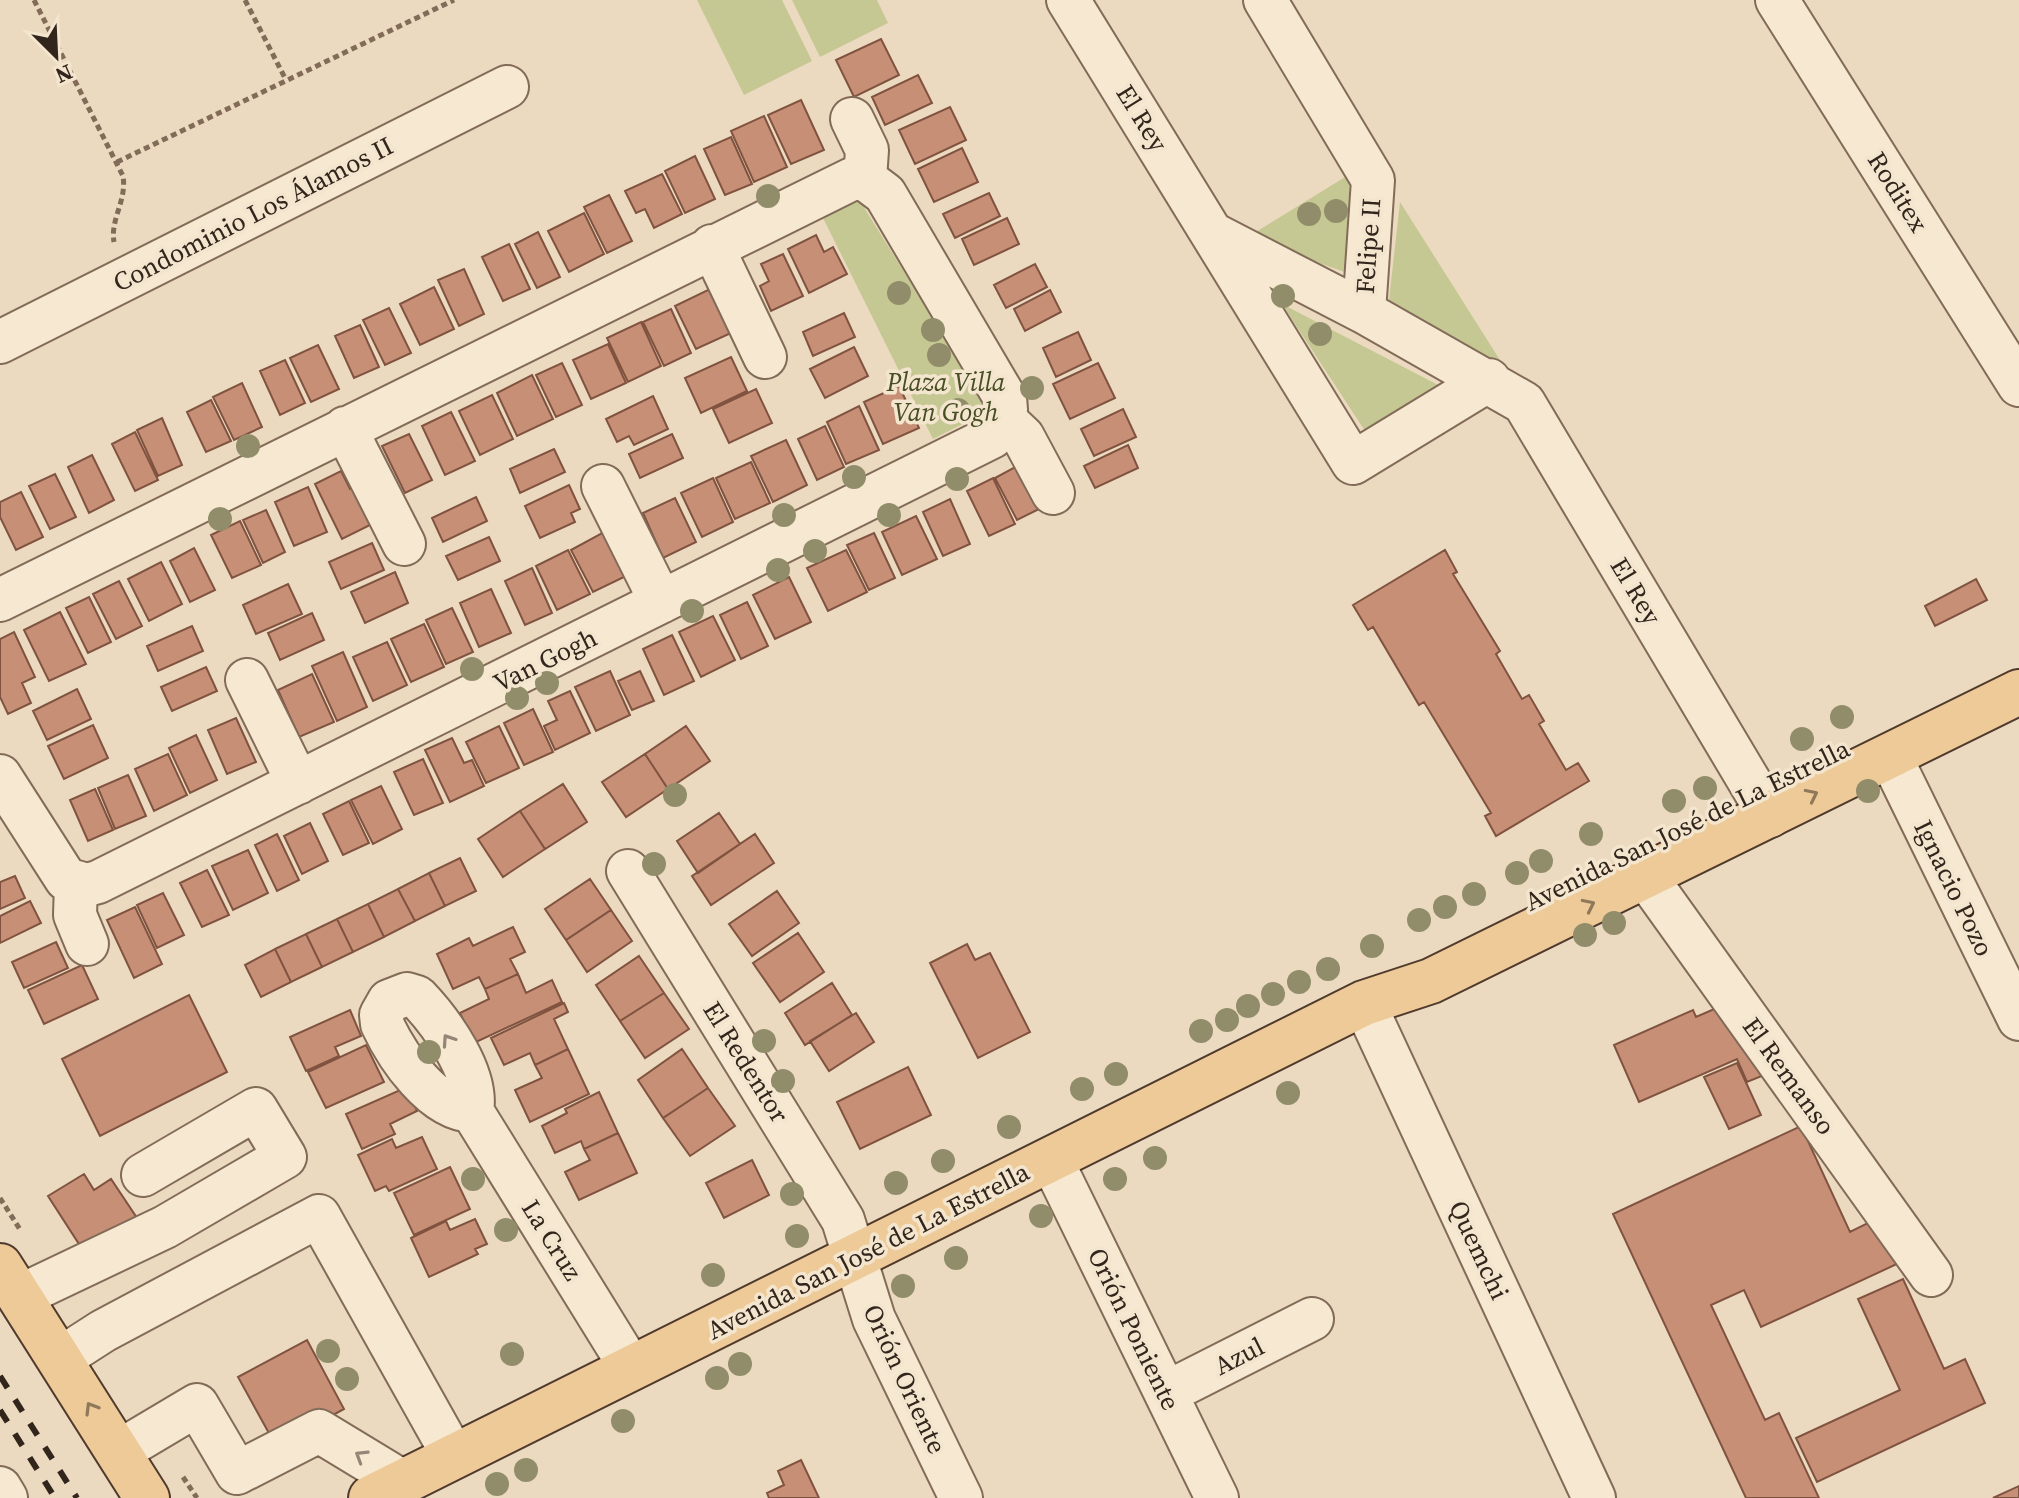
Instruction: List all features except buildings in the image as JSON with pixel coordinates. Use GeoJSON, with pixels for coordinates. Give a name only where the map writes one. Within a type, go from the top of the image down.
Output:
{"type":"FeatureCollection","features":[{"type":"Feature","properties":{"kind":"main road","name":"Avenida San José de La Estrella"},"geometry":{"type":"LineString","coordinates":[[387,1490],[1364,1003],[1431,981],[1646,877],[1762,804],[2019,661]]}},
{"type":"Feature","properties":{"kind":"main road","name":"Avenida San José de La Estrella"},"geometry":{"type":"LineString","coordinates":[[1364,1003],[1415,959],[1762,804],[1890,756],[2019,692]]}},
{"type":"Feature","properties":{"kind":"main road"},"geometry":{"type":"LineString","coordinates":[[10,1281],[147,1498]]}},
{"type":"Feature","properties":{"kind":"street","name":"El Rey"},"geometry":{"type":"LineString","coordinates":[[1068,0],[1353,463],[1489,380]]}},
{"type":"Feature","properties":{"kind":"street","name":"Felipe II"},"geometry":{"type":"LineString","coordinates":[[1265,0],[1373,180],[1364,312]]}},
{"type":"Feature","properties":{"kind":"street","name":"Roditex"},"geometry":{"type":"LineString","coordinates":[[1777,0],[2019,385]]}},
{"type":"Feature","properties":{"kind":"street","name":"Condominio Los Álamos II"},"geometry":{"type":"LineString","coordinates":[[0,342],[507,87]]}},
{"type":"Feature","properties":{"kind":"street"},"geometry":{"type":"LineString","coordinates":[[852,119],[867,150],[865,179]]}},
{"type":"Feature","properties":{"kind":"street"},"geometry":{"type":"LineString","coordinates":[[0,600],[840,182],[865,179],[885,194],[1004,396],[1005,420],[1023,437],[1053,493]]}},
{"type":"Feature","properties":{"kind":"street","name":"El Rey"},"geometry":{"type":"LineString","coordinates":[[1215,235],[1364,312],[1489,380],[1524,403],[1762,804]]}},
{"type":"Feature","properties":{"kind":"street"},"geometry":{"type":"LineString","coordinates":[[712,246],[765,357]]}},
{"type":"Feature","properties":{"kind":"street","name":"Van Gogh"},"geometry":{"type":"LineString","coordinates":[[76,884],[98,882],[992,437],[1005,420]]}},
{"type":"Feature","properties":{"kind":"street"},"geometry":{"type":"LineString","coordinates":[[345,428],[404,544]]}},
{"type":"Feature","properties":{"kind":"street"},"geometry":{"type":"LineString","coordinates":[[603,486],[661,602]]}},
{"type":"Feature","properties":{"kind":"street"},"geometry":{"type":"LineString","coordinates":[[247,680],[298,783]]}},
{"type":"Feature","properties":{"kind":"street","name":"Ignacio Pozo"},"geometry":{"type":"LineString","coordinates":[[1890,756],[2019,1019]]}},
{"type":"Feature","properties":{"kind":"street"},"geometry":{"type":"LineString","coordinates":[[0,776],[59,870],[76,884],[75,915],[87,944]]}},
{"type":"Feature","properties":{"kind":"street","name":"El Redentor"},"geometry":{"type":"LineString","coordinates":[[628,871],[843,1220],[855,1257]]}},
{"type":"Feature","properties":{"kind":"street","name":"El Remanso"},"geometry":{"type":"LineString","coordinates":[[1646,877],[1931,1275]]}},
{"type":"Feature","properties":{"kind":"street","name":"Quemchi"},"geometry":{"type":"LineString","coordinates":[[1364,1003],[1594,1498]]}},
{"type":"Feature","properties":{"kind":"street"},"geometry":{"type":"LineString","coordinates":[[10,1281],[165,1227],[285,1157],[256,1109],[143,1175]]}},
{"type":"Feature","properties":{"kind":"street","name":"La Cruz"},"geometry":{"type":"LineString","coordinates":[[472,1111],[631,1368]]}},
{"type":"Feature","properties":{"kind":"street","name":"Orión Poniente"},"geometry":{"type":"LineString","coordinates":[[1051,1159],[1217,1498]]}},
{"type":"Feature","properties":{"kind":"street"},"geometry":{"type":"LineString","coordinates":[[61,1358],[103,1331],[319,1216],[454,1457]]}},
{"type":"Feature","properties":{"kind":"street","name":"Orión Oriente"},"geometry":{"type":"LineString","coordinates":[[855,1257],[874,1319],[961,1498]]}},
{"type":"Feature","properties":{"kind":"street","name":"Azul"},"geometry":{"type":"LineString","coordinates":[[1166,1393],[1312,1319]]}},
{"type":"Feature","properties":{"kind":"street"},"geometry":{"type":"LineString","coordinates":[[118,1452],[197,1405],[237,1473],[319,1431],[387,1490]]}},
{"type":"Feature","properties":{"kind":"street"},"geometry":{"type":"LineString","coordinates":[[0,1488],[6,1498]]}},
{"type":"Feature","properties":{"kind":"path"},"geometry":{"type":"LineString","coordinates":[[34,0],[123,176],[125,198],[115,220],[113,240],[131,276]]}},
{"type":"Feature","properties":{"kind":"path"},"geometry":{"type":"LineString","coordinates":[[245,0],[286,80]]}},
{"type":"Feature","properties":{"kind":"path"},"geometry":{"type":"LineString","coordinates":[[117,162],[454,0]]}},
{"type":"Feature","properties":{"kind":"green space"},"geometry":{"type":"Polygon","coordinates":[[[697,0],[782,0],[812,61],[744,95],[697,0]]]}},
{"type":"Feature","properties":{"kind":"green space"},"geometry":{"type":"Polygon","coordinates":[[[792,0],[877,0],[888,23],[820,57],[792,0]]]}},
{"type":"Feature","properties":{"kind":"green space"},"geometry":{"type":"Polygon","coordinates":[[[1350,174],[1345,272],[1246,238],[1350,174]]]}},
{"type":"Feature","properties":{"kind":"green space","name":"Plaza Villa Van Gogh"},"geometry":{"type":"Polygon","coordinates":[[[860,201],[990,410],[933,439],[822,216],[860,201]]]}},
{"type":"Feature","properties":{"kind":"green space"},"geometry":{"type":"Polygon","coordinates":[[[1400,202],[1512,379],[1387,318],[1400,202]]]}},
{"type":"Feature","properties":{"kind":"green space"},"geometry":{"type":"Polygon","coordinates":[[[1282,304],[1442,387],[1365,431],[1282,304]]]}},
{"type":"Feature","properties":{"kind":"railway"},"geometry":{"type":"LineString","coordinates":[[0,1376],[77,1498]]}},
{"type":"Feature","properties":{"kind":"railway"},"geometry":{"type":"LineString","coordinates":[[0,1410],[55,1498]]}}]}
